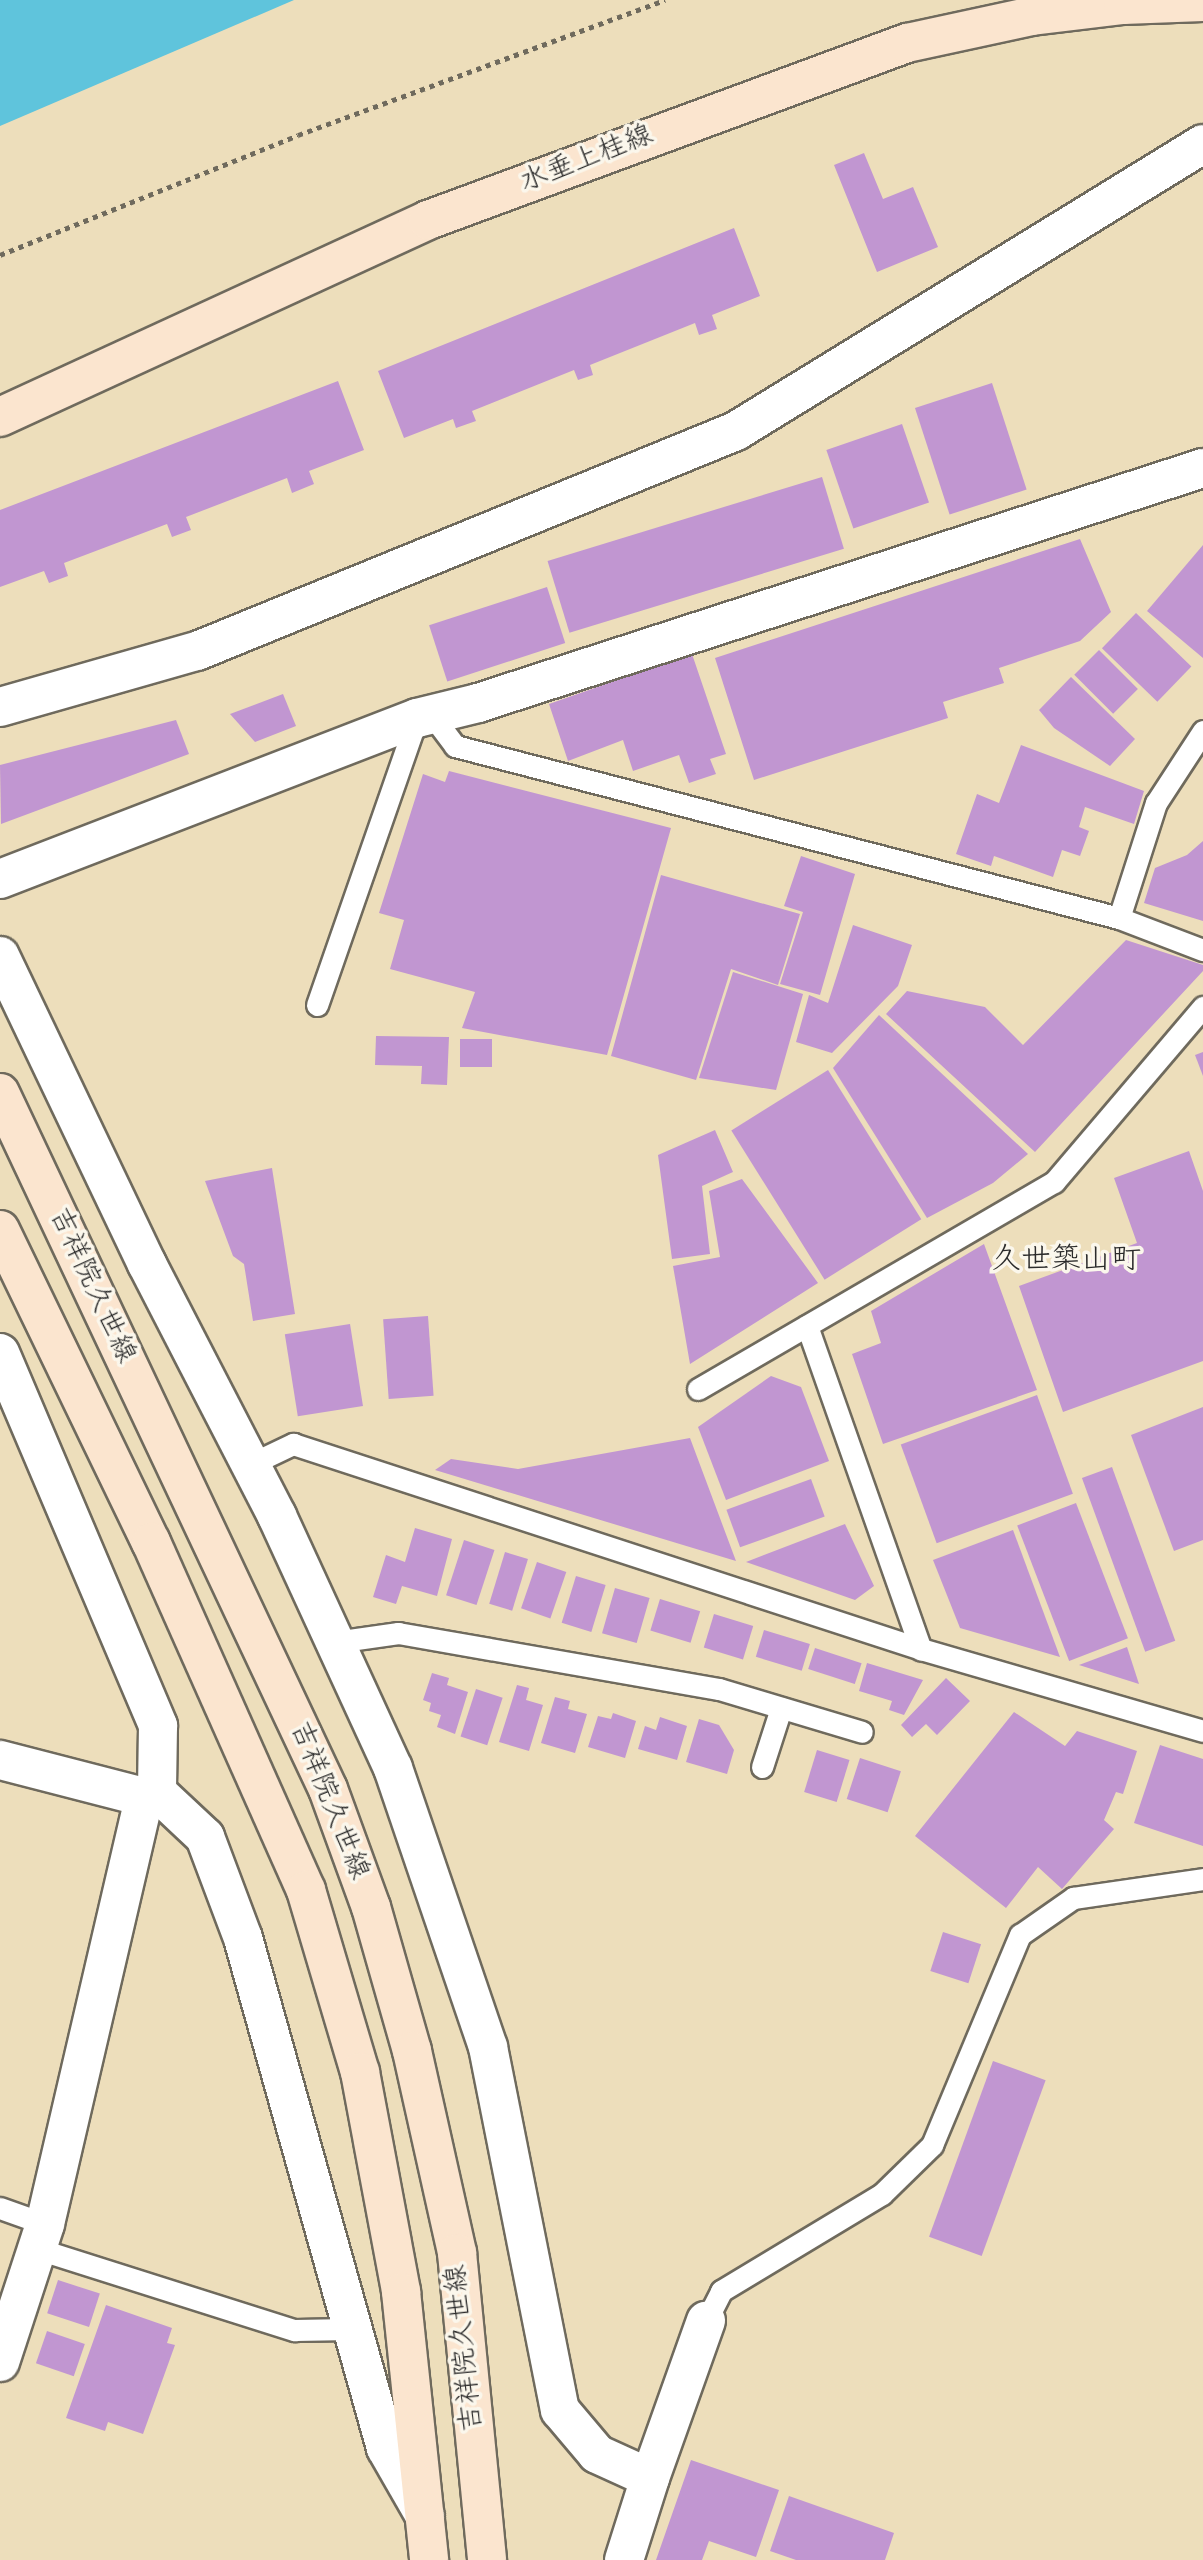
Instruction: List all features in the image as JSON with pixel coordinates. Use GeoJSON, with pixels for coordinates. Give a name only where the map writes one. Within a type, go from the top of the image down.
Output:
{"type":"FeatureCollection","features":[{"type":"Feature","properties":{"kind":"street","name":"水垂上桂線"},"geometry":{"type":"LineString","coordinates":[[0,417],[428,220],[907,43],[1032,16],[1124,5],[1203,2]]}},
{"type":"Feature","properties":{"kind":"street"},"geometry":{"type":"LineString","coordinates":[[0,706],[197,652],[736,431],[1203,144]]}},
{"type":"Feature","properties":{"kind":"street"},"geometry":{"type":"LineString","coordinates":[[0,879],[424,716],[1203,468]]}},
{"type":"Feature","properties":{"kind":"street"},"geometry":{"type":"LineString","coordinates":[[0,956],[153,1275],[251,1464],[393,1769],[488,2047],[560,2410],[597,2454],[650,2478]]}},
{"type":"Feature","properties":{"kind":"street","name":"吉祥院久世線"},"geometry":{"type":"LineString","coordinates":[[0,1093],[328,1789],[371,1907],[412,2051],[457,2253],[487,2560]]}},
{"type":"Feature","properties":{"kind":"street","name":"吉祥院久世線"},"geometry":{"type":"LineString","coordinates":[[0,1230],[151,1542],[306,1890],[360,2072],[409,2351],[429,2560]]}},
{"type":"Feature","properties":{"kind":"street"},"geometry":{"type":"LineString","coordinates":[[0,1353],[159,1726],[151,1795],[42,2237],[0,2362]]}},
{"type":"Feature","properties":{"kind":"street"},"geometry":{"type":"LineString","coordinates":[[0,1760],[151,1795],[205,1838],[243,1938],[307,2155],[351,2329],[386,2448],[425,2516]]}},
{"type":"Feature","properties":{"kind":"street"},"geometry":{"type":"LineString","coordinates":[[624,2560],[706,2321]]}},
{"type":"Feature","properties":{"kind":"lane"},"geometry":{"type":"LineString","coordinates":[[317,1005],[424,716],[455,746],[1119,918],[1203,950]]}},
{"type":"Feature","properties":{"kind":"lane"},"geometry":{"type":"LineString","coordinates":[[1119,918],[1156,803],[1203,732]]}},
{"type":"Feature","properties":{"kind":"lane"},"geometry":{"type":"LineString","coordinates":[[698,1389],[1055,1182],[1203,1007]]}},
{"type":"Feature","properties":{"kind":"lane"},"geometry":{"type":"LineString","coordinates":[[807,1326],[921,1649]]}},
{"type":"Feature","properties":{"kind":"lane"},"geometry":{"type":"LineString","coordinates":[[251,1464],[293,1444],[921,1649],[1203,1731]]}},
{"type":"Feature","properties":{"kind":"lane"},"geometry":{"type":"LineString","coordinates":[[335,1642],[398,1633],[719,1689],[862,1732]]}},
{"type":"Feature","properties":{"kind":"lane"},"geometry":{"type":"LineString","coordinates":[[762,1767],[781,1708]]}},
{"type":"Feature","properties":{"kind":"lane"},"geometry":{"type":"LineString","coordinates":[[706,2321],[721,2291],[882,2194],[932,2145],[1020,1935],[1073,1898],[1203,1879]]}},
{"type":"Feature","properties":{"kind":"lane"},"geometry":{"type":"LineString","coordinates":[[0,2208],[42,2237],[294,2330],[351,2329]]}},
{"type":"Feature","properties":{"kind":"path"},"geometry":{"type":"LineString","coordinates":[[0,255],[298,135],[665,0]]}},
{"type":"Feature","properties":{"kind":"water"},"geometry":{"type":"Polygon","coordinates":[[[0,0],[294,0],[0,126],[0,0]]]}},
{"type":"Feature","properties":{"kind":"building"},"geometry":{"type":"Polygon","coordinates":[[[864,153],[883,199],[913,187],[938,247],[877,272],[834,165],[864,153]]]}},
{"type":"Feature","properties":{"kind":"building"},"geometry":{"type":"Polygon","coordinates":[[[734,228],[760,296],[712,315],[717,329],[699,335],[695,323],[590,365],[593,375],[578,380],[574,370],[472,411],[476,421],[456,428],[453,419],[404,438],[378,371],[734,228]]]}},
{"type":"Feature","properties":{"kind":"building"},"geometry":{"type":"Polygon","coordinates":[[[338,381],[364,450],[309,471],[314,484],[292,493],[287,478],[186,517],[191,530],[172,537],[167,524],[64,563],[68,576],[49,583],[44,571],[0,587],[0,510],[338,381]]]}},
{"type":"Feature","properties":{"kind":"building"},"geometry":{"type":"Polygon","coordinates":[[[992,383],[1027,490],[950,515],[915,408],[992,383]]]}},
{"type":"Feature","properties":{"kind":"building"},"geometry":{"type":"Polygon","coordinates":[[[902,424],[929,502],[853,529],[826,450],[902,424]]]}},
{"type":"Feature","properties":{"kind":"building"},"geometry":{"type":"Polygon","coordinates":[[[822,477],[844,549],[569,633],[548,561],[822,477]]]}},
{"type":"Feature","properties":{"kind":"building"},"geometry":{"type":"Polygon","coordinates":[[[1080,539],[1111,612],[1080,641],[999,668],[1004,683],[943,702],[948,718],[754,780],[715,658],[1080,539]]]}},
{"type":"Feature","properties":{"kind":"building"},"geometry":{"type":"Polygon","coordinates":[[[1203,545],[1203,658],[1147,611],[1203,545]]]}},
{"type":"Feature","properties":{"kind":"building"},"geometry":{"type":"Polygon","coordinates":[[[547,587],[565,643],[447,681],[429,625],[547,587]]]}},
{"type":"Feature","properties":{"kind":"building"},"geometry":{"type":"Polygon","coordinates":[[[1136,613],[1191,666],[1157,702],[1102,648],[1136,613]]]}},
{"type":"Feature","properties":{"kind":"building"},"geometry":{"type":"Polygon","coordinates":[[[1099,650],[1138,689],[1113,714],[1074,675],[1099,650]]]}},
{"type":"Feature","properties":{"kind":"building"},"geometry":{"type":"Polygon","coordinates":[[[692,654],[726,754],[710,759],[716,774],[689,783],[679,755],[633,771],[623,740],[568,761],[549,704],[692,654]]]}},
{"type":"Feature","properties":{"kind":"building"},"geometry":{"type":"Polygon","coordinates":[[[1071,677],[1135,739],[1110,766],[1054,728],[1039,710],[1071,677]]]}},
{"type":"Feature","properties":{"kind":"building"},"geometry":{"type":"Polygon","coordinates":[[[283,694],[296,726],[255,742],[230,714],[283,694]]]}},
{"type":"Feature","properties":{"kind":"building"},"geometry":{"type":"Polygon","coordinates":[[[176,720],[189,754],[1,824],[0,765],[176,720]]]}},
{"type":"Feature","properties":{"kind":"building"},"geometry":{"type":"Polygon","coordinates":[[[1021,745],[1144,791],[1134,824],[1085,807],[1079,827],[1089,831],[1080,856],[1062,850],[1053,877],[994,856],[991,866],[956,854],[977,794],[999,803],[1021,745]]]}},
{"type":"Feature","properties":{"kind":"building"},"geometry":{"type":"Polygon","coordinates":[[[449,771],[671,828],[607,1055],[462,1028],[475,992],[390,969],[404,920],[379,913],[423,774],[445,782],[449,771]]]}},
{"type":"Feature","properties":{"kind":"building"},"geometry":{"type":"Polygon","coordinates":[[[1203,841],[1203,921],[1144,903],[1155,868],[1187,855],[1203,841]]]}},
{"type":"Feature","properties":{"kind":"building"},"geometry":{"type":"Polygon","coordinates":[[[801,856],[855,874],[820,995],[780,984],[803,912],[784,906],[801,856]]]}},
{"type":"Feature","properties":{"kind":"building"},"geometry":{"type":"Polygon","coordinates":[[[661,875],[800,914],[778,985],[731,969],[696,1080],[611,1056],[661,875]]]}},
{"type":"Feature","properties":{"kind":"building"},"geometry":{"type":"Polygon","coordinates":[[[853,925],[912,945],[898,986],[832,1053],[796,1042],[809,995],[828,1003],[853,925]]]}},
{"type":"Feature","properties":{"kind":"building"},"geometry":{"type":"Polygon","coordinates":[[[1126,940],[1203,965],[1203,971],[1035,1152],[886,1014],[907,991],[985,1007],[1023,1045],[1126,940]]]}},
{"type":"Feature","properties":{"kind":"building"},"geometry":{"type":"Polygon","coordinates":[[[733,972],[803,994],[776,1090],[699,1078],[733,972]]]}},
{"type":"Feature","properties":{"kind":"building"},"geometry":{"type":"Polygon","coordinates":[[[879,1015],[1028,1154],[993,1183],[927,1218],[833,1068],[879,1015]]]}},
{"type":"Feature","properties":{"kind":"building"},"geometry":{"type":"Polygon","coordinates":[[[376,1036],[449,1037],[447,1085],[421,1084],[422,1066],[375,1065],[376,1036]]]}},
{"type":"Feature","properties":{"kind":"building"},"geometry":{"type":"Polygon","coordinates":[[[460,1039],[492,1039],[492,1067],[460,1067],[460,1039]]]}},
{"type":"Feature","properties":{"kind":"building"},"geometry":{"type":"Polygon","coordinates":[[[1203,1052],[1203,1076],[1195,1055],[1203,1052]]]}},
{"type":"Feature","properties":{"kind":"building"},"geometry":{"type":"Polygon","coordinates":[[[828,1070],[921,1219],[825,1280],[731,1130],[828,1070]]]}},
{"type":"Feature","properties":{"kind":"building"},"geometry":{"type":"Polygon","coordinates":[[[715,1130],[733,1172],[702,1186],[710,1254],[672,1259],[658,1155],[715,1130]]]}},
{"type":"Feature","properties":{"kind":"building"},"geometry":{"type":"Polygon","coordinates":[[[1189,1151],[1203,1191],[1203,1361],[1063,1412],[1019,1286],[1137,1243],[1114,1178],[1189,1151]]]}},
{"type":"Feature","properties":{"kind":"building"},"geometry":{"type":"Polygon","coordinates":[[[272,1168],[295,1314],[253,1321],[244,1264],[233,1256],[205,1181],[272,1168]]]}},
{"type":"Feature","properties":{"kind":"building"},"geometry":{"type":"Polygon","coordinates":[[[742,1179],[818,1283],[690,1364],[673,1266],[720,1257],[709,1191],[742,1179]]]}},
{"type":"Feature","properties":{"kind":"building"},"geometry":{"type":"Polygon","coordinates":[[[984,1244],[1037,1390],[883,1444],[852,1354],[881,1343],[871,1311],[984,1244]]]}},
{"type":"Feature","properties":{"kind":"building"},"geometry":{"type":"Polygon","coordinates":[[[428,1316],[434,1396],[389,1399],[383,1319],[428,1316]]]}},
{"type":"Feature","properties":{"kind":"building"},"geometry":{"type":"Polygon","coordinates":[[[350,1324],[363,1406],[298,1416],[285,1334],[350,1324]]]}},
{"type":"Feature","properties":{"kind":"building"},"geometry":{"type":"Polygon","coordinates":[[[771,1376],[801,1387],[829,1461],[726,1500],[698,1427],[771,1376]]]}},
{"type":"Feature","properties":{"kind":"building"},"geometry":{"type":"Polygon","coordinates":[[[1037,1395],[1073,1494],[937,1543],[901,1445],[1037,1395]]]}},
{"type":"Feature","properties":{"kind":"building"},"geometry":{"type":"Polygon","coordinates":[[[1203,1407],[1203,1540],[1174,1551],[1131,1435],[1203,1407]]]}},
{"type":"Feature","properties":{"kind":"building"},"geometry":{"type":"Polygon","coordinates":[[[690,1438],[736,1561],[435,1470],[451,1459],[518,1469],[690,1438]]]}},
{"type":"Feature","properties":{"kind":"building"},"geometry":{"type":"Polygon","coordinates":[[[1112,1467],[1175,1641],[1145,1652],[1082,1478],[1112,1467]]]}},
{"type":"Feature","properties":{"kind":"building"},"geometry":{"type":"Polygon","coordinates":[[[811,1479],[825,1517],[740,1547],[726,1510],[811,1479]]]}},
{"type":"Feature","properties":{"kind":"building"},"geometry":{"type":"Polygon","coordinates":[[[1076,1503],[1128,1638],[1069,1661],[1017,1526],[1076,1503]]]}},
{"type":"Feature","properties":{"kind":"building"},"geometry":{"type":"Polygon","coordinates":[[[845,1524],[874,1586],[855,1600],[746,1562],[845,1524]]]}},
{"type":"Feature","properties":{"kind":"building"},"geometry":{"type":"Polygon","coordinates":[[[415,1528],[452,1539],[437,1596],[402,1586],[396,1604],[373,1597],[386,1555],[405,1562],[415,1528]]]}},
{"type":"Feature","properties":{"kind":"building"},"geometry":{"type":"Polygon","coordinates":[[[1013,1530],[1060,1657],[960,1628],[933,1560],[1013,1530]]]}},
{"type":"Feature","properties":{"kind":"building"},"geometry":{"type":"Polygon","coordinates":[[[464,1540],[494,1550],[477,1605],[446,1595],[464,1540]]]}},
{"type":"Feature","properties":{"kind":"building"},"geometry":{"type":"Polygon","coordinates":[[[505,1552],[528,1559],[512,1611],[489,1604],[505,1552]]]}},
{"type":"Feature","properties":{"kind":"building"},"geometry":{"type":"Polygon","coordinates":[[[537,1562],[566,1572],[550,1618],[521,1608],[537,1562]]]}},
{"type":"Feature","properties":{"kind":"building"},"geometry":{"type":"Polygon","coordinates":[[[576,1576],[606,1585],[591,1632],[562,1623],[576,1576]]]}},
{"type":"Feature","properties":{"kind":"building"},"geometry":{"type":"Polygon","coordinates":[[[615,1588],[650,1598],[637,1643],[602,1633],[615,1588]]]}},
{"type":"Feature","properties":{"kind":"building"},"geometry":{"type":"Polygon","coordinates":[[[660,1599],[700,1611],[691,1643],[650,1631],[660,1599]]]}},
{"type":"Feature","properties":{"kind":"building"},"geometry":{"type":"Polygon","coordinates":[[[714,1614],[753,1626],[743,1659],[704,1647],[714,1614]]]}},
{"type":"Feature","properties":{"kind":"building"},"geometry":{"type":"Polygon","coordinates":[[[764,1630],[810,1644],[802,1671],[756,1657],[764,1630]]]}},
{"type":"Feature","properties":{"kind":"building"},"geometry":{"type":"Polygon","coordinates":[[[1127,1647],[1139,1684],[1079,1665],[1127,1647]]]}},
{"type":"Feature","properties":{"kind":"building"},"geometry":{"type":"Polygon","coordinates":[[[815,1648],[862,1663],[855,1684],[808,1669],[815,1648]]]}},
{"type":"Feature","properties":{"kind":"building"},"geometry":{"type":"Polygon","coordinates":[[[867,1663],[923,1680],[904,1715],[889,1710],[892,1701],[859,1691],[867,1663]]]}},
{"type":"Feature","properties":{"kind":"building"},"geometry":{"type":"Polygon","coordinates":[[[432,1673],[449,1678],[447,1685],[468,1692],[455,1734],[437,1727],[441,1715],[429,1711],[431,1703],[423,1700],[432,1673]]]}},
{"type":"Feature","properties":{"kind":"building"},"geometry":{"type":"Polygon","coordinates":[[[946,1678],[970,1701],[937,1735],[926,1724],[912,1737],[901,1725],[946,1678]]]}},
{"type":"Feature","properties":{"kind":"building"},"geometry":{"type":"Polygon","coordinates":[[[517,1685],[529,1688],[526,1700],[543,1705],[529,1751],[499,1742],[517,1685]]]}},
{"type":"Feature","properties":{"kind":"building"},"geometry":{"type":"Polygon","coordinates":[[[476,1689],[503,1698],[487,1745],[461,1737],[476,1689]]]}},
{"type":"Feature","properties":{"kind":"building"},"geometry":{"type":"Polygon","coordinates":[[[555,1697],[570,1701],[568,1709],[587,1714],[575,1753],[541,1743],[555,1697]]]}},
{"type":"Feature","properties":{"kind":"building"},"geometry":{"type":"Polygon","coordinates":[[[1014,1712],[1065,1746],[1077,1731],[1137,1751],[1123,1794],[1116,1792],[1104,1820],[1114,1829],[1062,1889],[1038,1867],[1006,1908],[915,1836],[1014,1712]]]}},
{"type":"Feature","properties":{"kind":"building"},"geometry":{"type":"Polygon","coordinates":[[[613,1713],[636,1721],[625,1758],[588,1747],[598,1716],[611,1719],[613,1713]]]}},
{"type":"Feature","properties":{"kind":"building"},"geometry":{"type":"Polygon","coordinates":[[[660,1717],[687,1726],[677,1760],[638,1749],[645,1726],[656,1730],[660,1717]]]}},
{"type":"Feature","properties":{"kind":"building"},"geometry":{"type":"Polygon","coordinates":[[[699,1719],[719,1725],[734,1750],[727,1774],[686,1762],[699,1719]]]}},
{"type":"Feature","properties":{"kind":"building"},"geometry":{"type":"Polygon","coordinates":[[[1160,1745],[1203,1759],[1203,1846],[1134,1823],[1160,1745]]]}},
{"type":"Feature","properties":{"kind":"building"},"geometry":{"type":"Polygon","coordinates":[[[817,1750],[850,1760],[837,1802],[804,1792],[817,1750]]]}},
{"type":"Feature","properties":{"kind":"building"},"geometry":{"type":"Polygon","coordinates":[[[860,1758],[901,1771],[888,1812],[847,1799],[860,1758]]]}},
{"type":"Feature","properties":{"kind":"building"},"geometry":{"type":"Polygon","coordinates":[[[943,1932],[981,1944],[968,1983],[930,1971],[943,1932]]]}},
{"type":"Feature","properties":{"kind":"building"},"geometry":{"type":"Polygon","coordinates":[[[993,2061],[1046,2080],[982,2256],[929,2237],[993,2061]]]}},
{"type":"Feature","properties":{"kind":"building"},"geometry":{"type":"Polygon","coordinates":[[[58,2280],[100,2294],[89,2327],[47,2313],[58,2280]]]}},
{"type":"Feature","properties":{"kind":"building"},"geometry":{"type":"Polygon","coordinates":[[[106,2305],[172,2328],[167,2343],[175,2345],[143,2434],[108,2422],[105,2431],[66,2418],[106,2305]]]}},
{"type":"Feature","properties":{"kind":"building"},"geometry":{"type":"Polygon","coordinates":[[[47,2331],[85,2344],[74,2376],[36,2363],[47,2331]]]}},
{"type":"Feature","properties":{"kind":"building"},"geometry":{"type":"Polygon","coordinates":[[[691,2460],[779,2490],[756,2557],[709,2541],[702,2560],[656,2560],[691,2460]]]}},
{"type":"Feature","properties":{"kind":"building"},"geometry":{"type":"Polygon","coordinates":[[[789,2496],[894,2533],[885,2560],[796,2560],[770,2551],[789,2496]]]}},
{"type":"Feature","properties":{"kind":"district","name":"久世築山町"},"geometry":{"type":"Point","coordinates":[1066,1261]}}]}
